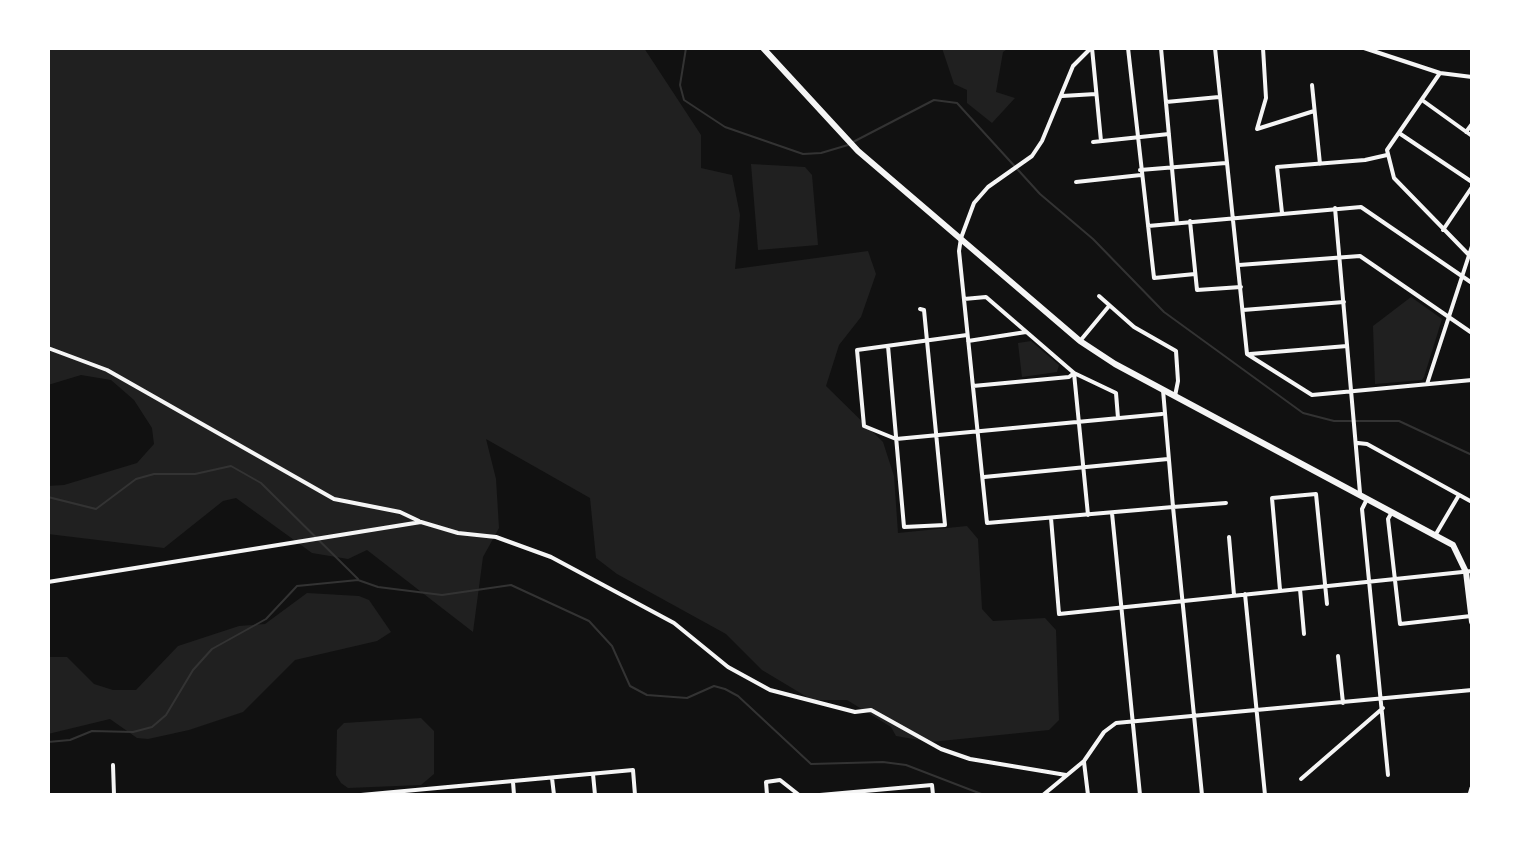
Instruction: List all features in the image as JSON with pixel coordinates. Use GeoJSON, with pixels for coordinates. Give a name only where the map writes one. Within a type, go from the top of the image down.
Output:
{"type":"FeatureCollection","features":[{"type":"Feature","properties":{"kind":"main road"},"geometry":{"type":"LineString","coordinates":[[763,48],[846,140],[1080,341],[1163,390],[1393,510],[1453,545],[1469,572],[1472,619]]}},
{"type":"Feature","properties":{"kind":"street"},"geometry":{"type":"LineString","coordinates":[[1101,141],[1091,48],[1081,54],[1073,66],[1042,141],[1025,164],[988,187],[974,203],[961,238],[959,251],[980,430],[987,523],[1226,503]]}},
{"type":"Feature","properties":{"kind":"street"},"geometry":{"type":"LineString","coordinates":[[1128,48],[1154,278],[1195,274]]}},
{"type":"Feature","properties":{"kind":"street"},"geometry":{"type":"LineString","coordinates":[[1161,48],[1177,223]]}},
{"type":"Feature","properties":{"kind":"street"},"geometry":{"type":"LineString","coordinates":[[1215,48],[1247,354]]}},
{"type":"Feature","properties":{"kind":"street"},"geometry":{"type":"LineString","coordinates":[[1263,48],[1266,98],[1257,129],[1314,111]]}},
{"type":"Feature","properties":{"kind":"street"},"geometry":{"type":"LineString","coordinates":[[1364,48],[1440,73],[1472,77]]}},
{"type":"Feature","properties":{"kind":"street"},"geometry":{"type":"LineString","coordinates":[[1440,73],[1388,154],[1394,178],[1468,254]]}},
{"type":"Feature","properties":{"kind":"street"},"geometry":{"type":"LineString","coordinates":[[1312,85],[1320,164]]}},
{"type":"Feature","properties":{"kind":"street"},"geometry":{"type":"LineString","coordinates":[[1061,96],[1096,94]]}},
{"type":"Feature","properties":{"kind":"street"},"geometry":{"type":"LineString","coordinates":[[1166,102],[1220,97]]}},
{"type":"Feature","properties":{"kind":"street"},"geometry":{"type":"LineString","coordinates":[[1421,100],[1472,136]]}},
{"type":"Feature","properties":{"kind":"street"},"geometry":{"type":"LineString","coordinates":[[1466,132],[1472,124]]}},
{"type":"Feature","properties":{"kind":"street"},"geometry":{"type":"LineString","coordinates":[[1399,133],[1472,185],[1443,230]]}},
{"type":"Feature","properties":{"kind":"street"},"geometry":{"type":"LineString","coordinates":[[1093,142],[1169,134]]}},
{"type":"Feature","properties":{"kind":"street"},"geometry":{"type":"LineString","coordinates":[[1282,213],[1277,167],[1388,154]]}},
{"type":"Feature","properties":{"kind":"street"},"geometry":{"type":"LineString","coordinates":[[1076,182],[1226,163]]}},
{"type":"Feature","properties":{"kind":"street"},"geometry":{"type":"LineString","coordinates":[[1148,226],[1361,207],[1472,283]]}},
{"type":"Feature","properties":{"kind":"street"},"geometry":{"type":"LineString","coordinates":[[1335,208],[1360,493]]}},
{"type":"Feature","properties":{"kind":"street"},"geometry":{"type":"LineString","coordinates":[[1190,221],[1197,290],[1241,287]]}},
{"type":"Feature","properties":{"kind":"street"},"geometry":{"type":"LineString","coordinates":[[1427,384],[1472,246]]}},
{"type":"Feature","properties":{"kind":"street"},"geometry":{"type":"LineString","coordinates":[[1239,265],[1360,256],[1472,333]]}},
{"type":"Feature","properties":{"kind":"street"},"geometry":{"type":"LineString","coordinates":[[1099,296],[1134,327],[1176,351],[1178,381],[1175,396]]}},
{"type":"Feature","properties":{"kind":"street"},"geometry":{"type":"LineString","coordinates":[[964,299],[986,297],[1074,373],[1116,393],[1118,418]]}},
{"type":"Feature","properties":{"kind":"street"},"geometry":{"type":"LineString","coordinates":[[1243,310],[1344,302]]}},
{"type":"Feature","properties":{"kind":"street"},"geometry":{"type":"LineString","coordinates":[[1080,341],[1109,306]]}},
{"type":"Feature","properties":{"kind":"street"},"geometry":{"type":"LineString","coordinates":[[888,346],[904,527],[945,525],[924,310],[920,309]]}},
{"type":"Feature","properties":{"kind":"street"},"geometry":{"type":"LineString","coordinates":[[1026,332],[857,350],[864,426],[896,439],[1163,413]]}},
{"type":"Feature","properties":{"kind":"street"},"geometry":{"type":"LineString","coordinates":[[1247,354],[1347,346]]}},
{"type":"Feature","properties":{"kind":"street"},"geometry":{"type":"LineString","coordinates":[[48,348],[107,370],[334,499],[400,512],[458,533],[496,537],[551,557],[674,623],[728,667],[770,690],[855,712],[871,710],[941,749],[970,759],[1066,775]]}},
{"type":"Feature","properties":{"kind":"street"},"geometry":{"type":"LineString","coordinates":[[1247,354],[1312,395],[1472,380]]}},
{"type":"Feature","properties":{"kind":"street"},"geometry":{"type":"LineString","coordinates":[[973,386],[1069,377],[1074,373]]}},
{"type":"Feature","properties":{"kind":"street"},"geometry":{"type":"LineString","coordinates":[[1074,373],[1088,515]]}},
{"type":"Feature","properties":{"kind":"street"},"geometry":{"type":"LineString","coordinates":[[1163,390],[1202,795]]}},
{"type":"Feature","properties":{"kind":"street"},"geometry":{"type":"LineString","coordinates":[[1357,443],[1367,444],[1472,502]]}},
{"type":"Feature","properties":{"kind":"street"},"geometry":{"type":"LineString","coordinates":[[984,477],[1168,459]]}},
{"type":"Feature","properties":{"kind":"street"},"geometry":{"type":"LineString","coordinates":[[1280,590],[1272,498],[1316,494],[1327,604]]}},
{"type":"Feature","properties":{"kind":"street"},"geometry":{"type":"LineString","coordinates":[[1436,534],[1459,495]]}},
{"type":"Feature","properties":{"kind":"street"},"geometry":{"type":"LineString","coordinates":[[1368,497],[1362,509],[1388,775]]}},
{"type":"Feature","properties":{"kind":"street"},"geometry":{"type":"LineString","coordinates":[[1393,510],[1388,519],[1400,624],[1472,619]]}},
{"type":"Feature","properties":{"kind":"street"},"geometry":{"type":"LineString","coordinates":[[1112,513],[1140,795]]}},
{"type":"Feature","properties":{"kind":"street"},"geometry":{"type":"LineString","coordinates":[[1051,518],[1059,614],[1469,572]]}},
{"type":"Feature","properties":{"kind":"street"},"geometry":{"type":"LineString","coordinates":[[48,582],[397,523],[421,522]]}},
{"type":"Feature","properties":{"kind":"street"},"geometry":{"type":"LineString","coordinates":[[1229,537],[1234,595]]}},
{"type":"Feature","properties":{"kind":"street"},"geometry":{"type":"LineString","coordinates":[[1300,589],[1304,634]]}},
{"type":"Feature","properties":{"kind":"street"},"geometry":{"type":"LineString","coordinates":[[1245,594],[1265,795]]}},
{"type":"Feature","properties":{"kind":"street"},"geometry":{"type":"LineString","coordinates":[[1338,656],[1343,703]]}},
{"type":"Feature","properties":{"kind":"street"},"geometry":{"type":"LineString","coordinates":[[1043,795],[1084,761],[1104,732],[1116,723],[1472,690]]}},
{"type":"Feature","properties":{"kind":"street"},"geometry":{"type":"LineString","coordinates":[[1301,779],[1383,708]]}},
{"type":"Feature","properties":{"kind":"street"},"geometry":{"type":"LineString","coordinates":[[1084,761],[1088,795]]}},
{"type":"Feature","properties":{"kind":"street"},"geometry":{"type":"LineString","coordinates":[[113,765],[114,795]]}},
{"type":"Feature","properties":{"kind":"street"},"geometry":{"type":"LineString","coordinates":[[361,795],[633,770],[635,795]]}},
{"type":"Feature","properties":{"kind":"street"},"geometry":{"type":"LineString","coordinates":[[593,774],[595,795]]}},
{"type":"Feature","properties":{"kind":"street"},"geometry":{"type":"LineString","coordinates":[[552,778],[554,795]]}},
{"type":"Feature","properties":{"kind":"street"},"geometry":{"type":"LineString","coordinates":[[767,795],[766,782],[780,780],[799,795]]}},
{"type":"Feature","properties":{"kind":"street"},"geometry":{"type":"LineString","coordinates":[[513,782],[514,795]]}},
{"type":"Feature","properties":{"kind":"street"},"geometry":{"type":"LineString","coordinates":[[823,795],[889,792],[932,785],[933,795]]}},
{"type":"Feature","properties":{"kind":"street"},"geometry":{"type":"LineString","coordinates":[[438,788],[438,795]]}},
{"type":"Feature","properties":{"kind":"street"},"geometry":{"type":"LineString","coordinates":[[1470,795],[1472,788]]}},
{"type":"Feature","properties":{"kind":"shaded area"},"geometry":{"type":"Polygon","coordinates":[[[48,48],[644,48],[701,135],[701,168],[732,175],[740,215],[735,269],[868,251],[876,274],[861,317],[839,345],[826,386],[883,442],[894,476],[898,533],[967,526],[978,539],[982,609],[993,621],[1045,618],[1056,630],[1059,720],[1049,730],[931,742],[896,736],[891,727],[847,700],[812,700],[762,670],[726,634],[617,574],[596,558],[590,498],[486,439],[496,479],[499,528],[483,557],[473,632],[367,550],[348,559],[312,553],[236,498],[223,501],[164,548],[48,534],[48,486],[64,485],[137,463],[154,444],[152,428],[134,400],[111,380],[81,375],[48,385],[48,48]]]}},
{"type":"Feature","properties":{"kind":"shaded area"},"geometry":{"type":"Polygon","coordinates":[[[942,48],[1009,48],[1003,52],[996,92],[1015,98],[992,123],[967,103],[967,90],[954,84],[942,48]]]}},
{"type":"Feature","properties":{"kind":"shaded area"},"geometry":{"type":"Polygon","coordinates":[[[751,164],[805,167],[812,175],[818,245],[758,250],[751,164]]]}},
{"type":"Feature","properties":{"kind":"shaded area"},"geometry":{"type":"Polygon","coordinates":[[[1411,297],[1442,319],[1424,377],[1422,380],[1375,384],[1373,326],[1411,297]]]}},
{"type":"Feature","properties":{"kind":"shaded area"},"geometry":{"type":"Polygon","coordinates":[[[1031,341],[1059,365],[1057,372],[1022,377],[1018,343],[1031,341]]]}},
{"type":"Feature","properties":{"kind":"shaded area"},"geometry":{"type":"Polygon","coordinates":[[[307,593],[359,596],[369,600],[391,632],[377,641],[295,660],[243,712],[189,730],[148,739],[137,738],[110,719],[48,734],[48,657],[67,657],[94,684],[113,690],[136,690],[178,646],[239,626],[265,624],[307,593]]]}},
{"type":"Feature","properties":{"kind":"shaded area"},"geometry":{"type":"Polygon","coordinates":[[[421,718],[434,731],[434,774],[421,785],[348,788],[341,783],[336,775],[337,730],[344,723],[421,718]]]}},
{"type":"Feature","properties":{"kind":"waterway"},"geometry":{"type":"LineString","coordinates":[[686,48],[680,85],[684,100],[725,127],[803,154],[821,153],[848,145]]}},
{"type":"Feature","properties":{"kind":"waterway"},"geometry":{"type":"LineString","coordinates":[[853,142],[934,100],[957,103],[1040,194],[1093,239],[1164,312],[1303,413],[1334,421],[1399,421],[1472,455]]}},
{"type":"Feature","properties":{"kind":"waterway"},"geometry":{"type":"LineString","coordinates":[[48,497],[96,509],[136,479],[154,474],[195,474],[231,466],[261,483],[358,579]]}},
{"type":"Feature","properties":{"kind":"waterway"},"geometry":{"type":"LineString","coordinates":[[48,742],[70,740],[92,731],[133,732],[152,727],[166,715],[193,670],[212,649],[266,619],[297,586],[358,580],[378,587],[442,595],[511,585],[589,621],[612,646],[630,686],[647,695],[687,698],[714,686],[725,689],[738,696],[811,764],[883,762],[906,765],[984,795]]}},
{"type":"Feature","properties":{"kind":"waterway"},"geometry":{"type":"LineString","coordinates":[[1451,795],[1470,793]]}}]}
